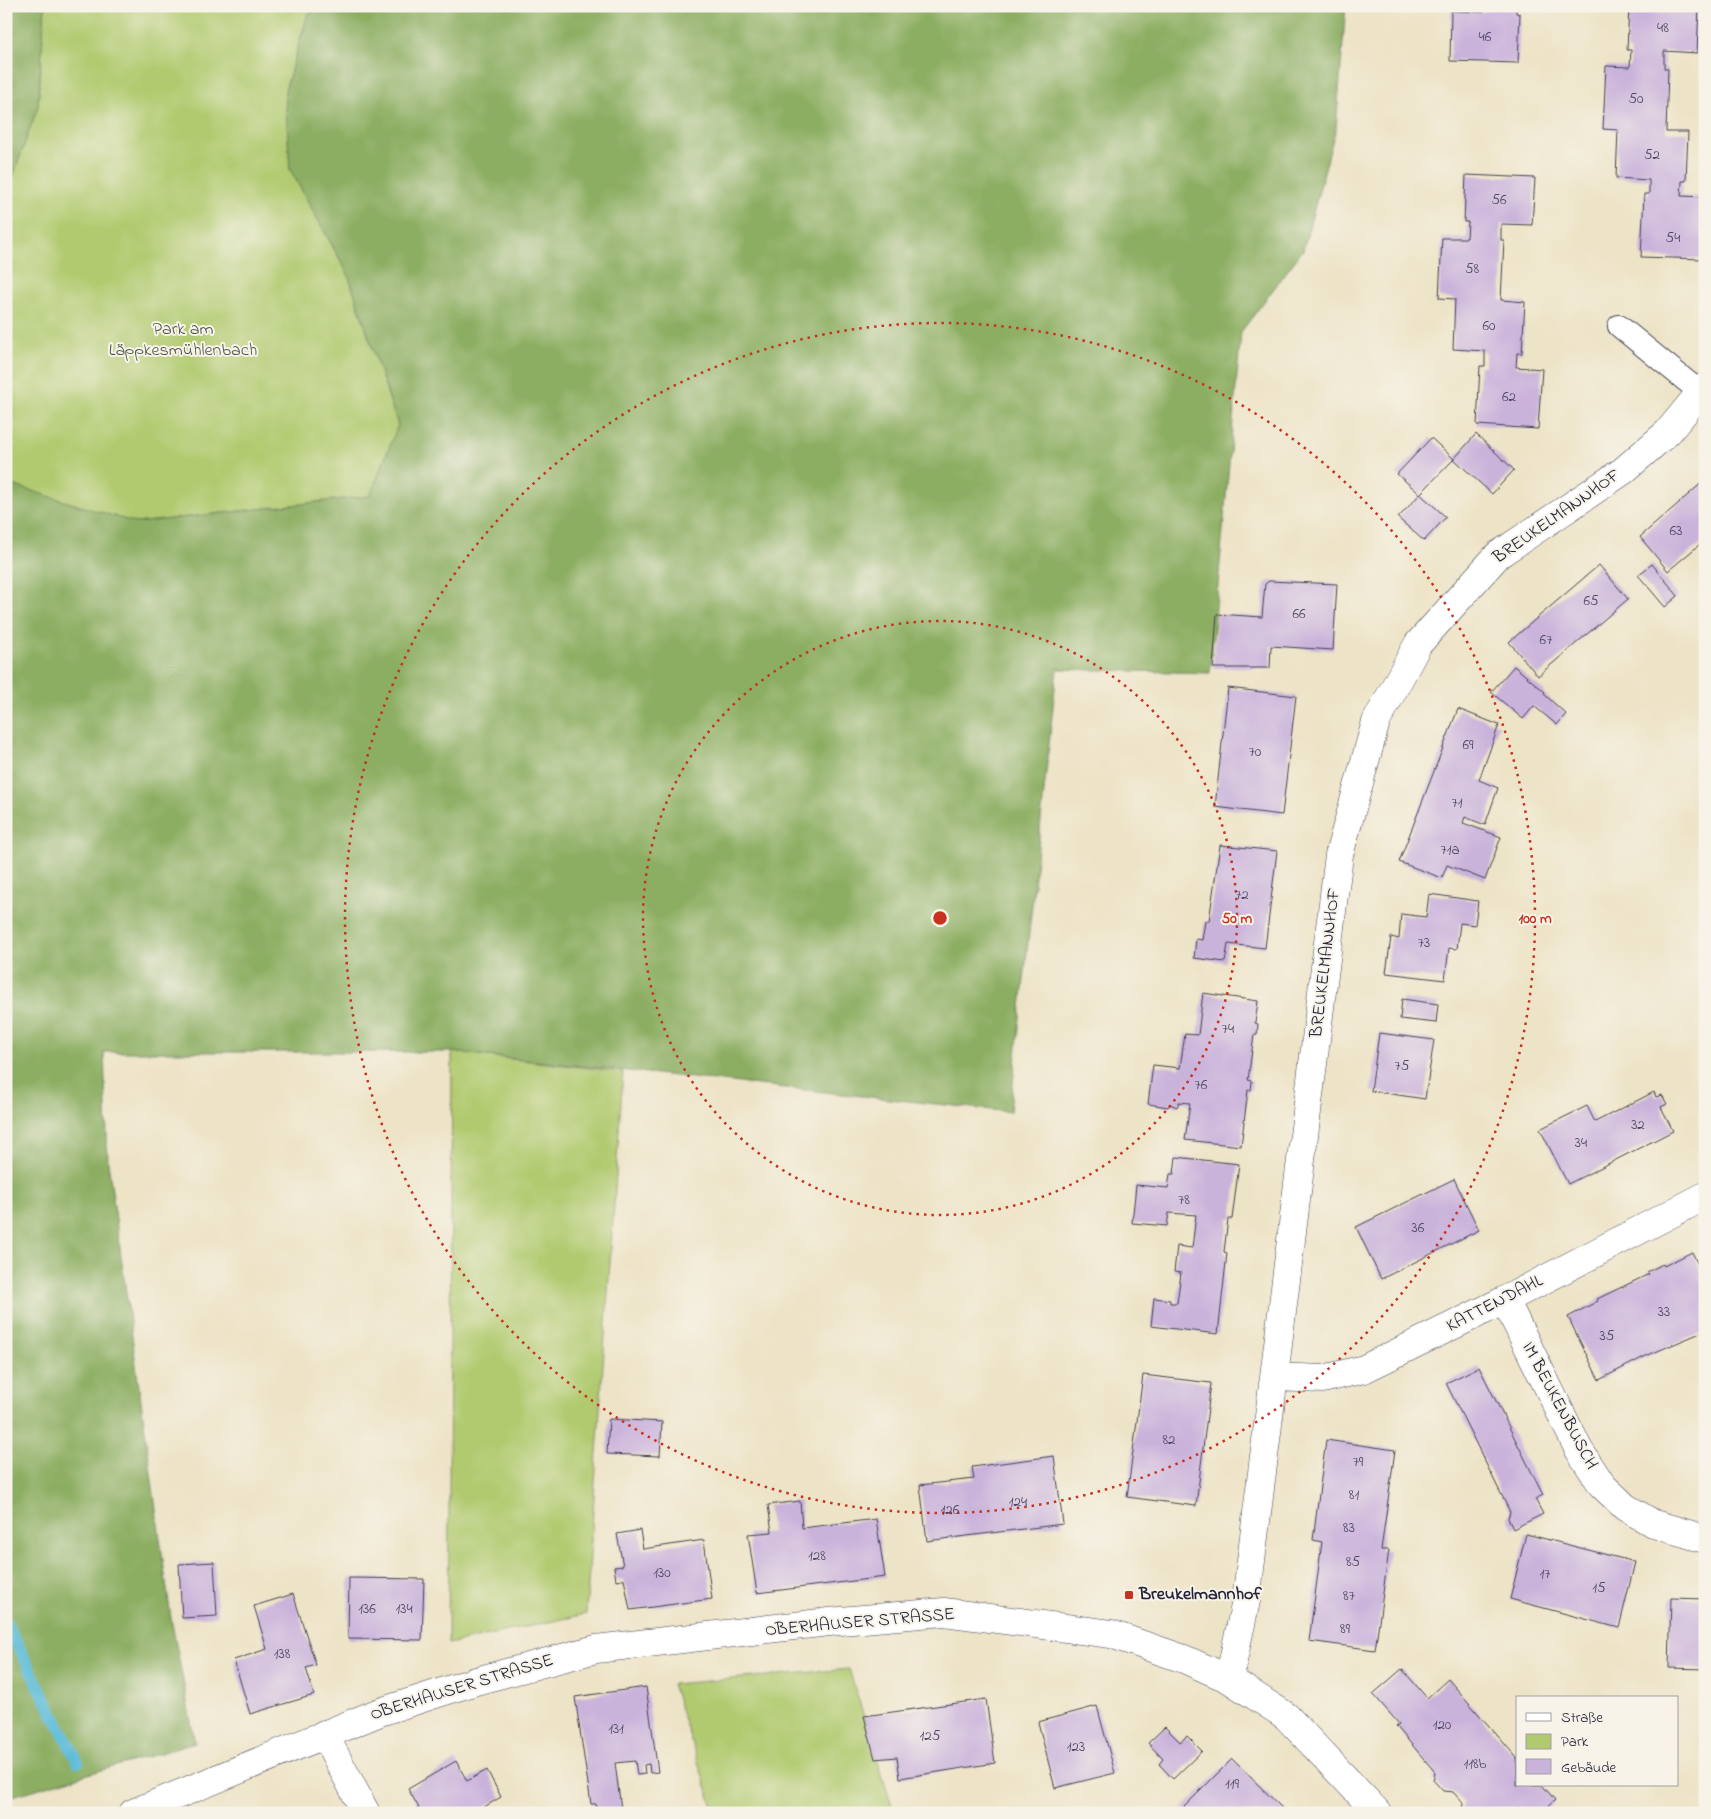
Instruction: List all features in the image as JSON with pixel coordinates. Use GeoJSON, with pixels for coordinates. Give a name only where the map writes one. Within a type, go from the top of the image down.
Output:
{"type":"FeatureCollection","features":[{"type":"Feature","properties":{"kind":"street","name":"BREUKELMANNHOF"},"geometry":{"type":"LineString","coordinates":[[1230,1679],[1246,1600],[1339,855],[1376,722],[1418,644],[1498,555],[1623,470],[1668,432],[1703,390]]}},
{"type":"Feature","properties":{"kind":"street","name":"KATTENDAHL"},"geometry":{"type":"LineString","coordinates":[[1275,1377],[1323,1379],[1364,1369],[1505,1300],[1705,1196]]}},
{"type":"Feature","properties":{"kind":"street","name":"IM BEUKENBUSCH"},"geometry":{"type":"LineString","coordinates":[[1505,1300],[1579,1450],[1602,1485],[1625,1506],[1654,1524],[1705,1540]]}},
{"type":"Feature","properties":{"kind":"street","name":"OBERHAUSER STRASSE"},"geometry":{"type":"LineString","coordinates":[[133,1813],[380,1712],[476,1681],[596,1649],[829,1622],[944,1612],[1111,1634],[1184,1659],[1230,1679],[1286,1716],[1378,1813]]}},
{"type":"Feature","properties":{"kind":"street"},"geometry":{"type":"LineString","coordinates":[[324,1734],[366,1813]]}},
{"type":"Feature","properties":{"kind":"lane"},"geometry":{"type":"LineString","coordinates":[[1619,326],[1703,390]]}},
{"type":"Feature","properties":{"kind":"green space"},"geometry":{"type":"Polygon","coordinates":[[[6,6],[45,6],[38,106],[6,196],[6,6]]]}},
{"type":"Feature","properties":{"kind":"green space","name":"Park am Läppkesmühlenbach"},"geometry":{"type":"Polygon","coordinates":[[[45,6],[329,6],[308,14],[285,90],[290,169],[348,274],[398,426],[370,496],[136,523],[9,484],[6,479],[6,196],[38,106],[45,6]]]}},
{"type":"Feature","properties":{"kind":"green space"},"geometry":{"type":"Polygon","coordinates":[[[329,6],[1346,6],[1336,128],[1303,250],[1241,332],[1210,673],[1057,669],[1010,1112],[452,1052],[104,1052],[108,1162],[171,1618],[195,1743],[6,1798],[6,479],[9,484],[136,523],[370,496],[398,425],[348,274],[290,169],[285,91],[308,14],[329,6]]]}},
{"type":"Feature","properties":{"kind":"green space"},"geometry":{"type":"Polygon","coordinates":[[[452,1052],[623,1072],[586,1614],[448,1644],[452,1052]]]}},
{"type":"Feature","properties":{"kind":"green space"},"geometry":{"type":"Polygon","coordinates":[[[849,1669],[894,1813],[715,1813],[672,1684],[849,1669]]]}},
{"type":"Feature","properties":{"kind":"building"},"geometry":{"type":"Polygon","coordinates":[[[1484,6],[1516,6],[1516,13],[1520,14],[1518,63],[1450,61],[1451,11],[1484,12],[1484,6]]]}},
{"type":"Feature","properties":{"kind":"building"},"geometry":{"type":"Polygon","coordinates":[[[1629,6],[1699,6],[1697,53],[1664,51],[1664,68],[1668,69],[1666,132],[1688,132],[1686,181],[1682,181],[1681,196],[1705,197],[1703,259],[1641,257],[1644,194],[1649,194],[1649,180],[1616,178],[1618,130],[1603,129],[1606,66],[1630,67],[1631,50],[1627,50],[1629,6]]]}},
{"type":"Feature","properties":{"kind":"building"},"geometry":{"type":"Polygon","coordinates":[[[1466,175],[1535,178],[1532,225],[1501,224],[1501,240],[1504,240],[1501,300],[1525,302],[1522,353],[1517,353],[1516,367],[1542,369],[1538,429],[1477,425],[1480,366],[1485,366],[1485,351],[1453,349],[1455,299],[1439,298],[1442,238],[1467,238],[1468,222],[1464,222],[1466,175]]]}},
{"type":"Feature","properties":{"kind":"building"},"geometry":{"type":"Polygon","coordinates":[[[1476,434],[1514,470],[1492,494],[1454,459],[1476,434]]]}},
{"type":"Feature","properties":{"kind":"building"},"geometry":{"type":"Polygon","coordinates":[[[1431,438],[1454,459],[1420,494],[1397,474],[1431,438]]]}},
{"type":"Feature","properties":{"kind":"building"},"geometry":{"type":"Polygon","coordinates":[[[1705,480],[1705,540],[1668,571],[1640,537],[1705,480]]]}},
{"type":"Feature","properties":{"kind":"building"},"geometry":{"type":"Polygon","coordinates":[[[1420,494],[1446,517],[1424,541],[1398,518],[1420,494]]]}},
{"type":"Feature","properties":{"kind":"building"},"geometry":{"type":"Polygon","coordinates":[[[1652,564],[1678,596],[1665,607],[1638,575],[1652,564]]]}},
{"type":"Feature","properties":{"kind":"building"},"geometry":{"type":"Polygon","coordinates":[[[1599,565],[1628,599],[1538,676],[1509,642],[1599,565]]]}},
{"type":"Feature","properties":{"kind":"building"},"geometry":{"type":"Polygon","coordinates":[[[1269,581],[1337,584],[1333,650],[1271,646],[1270,668],[1213,668],[1217,614],[1262,617],[1265,584],[1269,581]]]}},
{"type":"Feature","properties":{"kind":"building"},"geometry":{"type":"Polygon","coordinates":[[[1514,666],[1545,692],[1544,694],[1566,714],[1557,725],[1534,706],[1523,719],[1491,692],[1514,666]]]}},
{"type":"Feature","properties":{"kind":"building"},"geometry":{"type":"Polygon","coordinates":[[[1228,688],[1296,696],[1282,815],[1215,807],[1228,688]]]}},
{"type":"Feature","properties":{"kind":"building"},"geometry":{"type":"Polygon","coordinates":[[[1458,709],[1499,725],[1479,780],[1498,788],[1485,825],[1465,817],[1463,823],[1501,837],[1485,880],[1447,865],[1442,878],[1399,862],[1458,709]]]}},
{"type":"Feature","properties":{"kind":"building"},"geometry":{"type":"Polygon","coordinates":[[[1220,845],[1277,851],[1265,948],[1228,944],[1225,962],[1194,958],[1196,939],[1202,940],[1205,921],[1209,921],[1220,845]]]}},
{"type":"Feature","properties":{"kind":"building"},"geometry":{"type":"Polygon","coordinates":[[[1429,894],[1478,901],[1475,925],[1460,923],[1457,949],[1449,948],[1445,980],[1386,973],[1391,937],[1399,939],[1401,914],[1426,917],[1429,894]]]}},
{"type":"Feature","properties":{"kind":"building"},"geometry":{"type":"Polygon","coordinates":[[[1203,993],[1258,1001],[1255,1023],[1258,1024],[1257,1035],[1254,1035],[1248,1080],[1252,1081],[1251,1090],[1248,1090],[1241,1146],[1185,1140],[1190,1103],[1179,1102],[1177,1107],[1170,1104],[1168,1107],[1148,1104],[1153,1065],[1180,1068],[1185,1034],[1198,1035],[1203,993]]]}},
{"type":"Feature","properties":{"kind":"building"},"geometry":{"type":"Polygon","coordinates":[[[1402,999],[1438,1004],[1436,1023],[1400,1019],[1402,999]]]}},
{"type":"Feature","properties":{"kind":"building"},"geometry":{"type":"Polygon","coordinates":[[[1379,1033],[1434,1040],[1425,1099],[1371,1091],[1379,1033]]]}},
{"type":"Feature","properties":{"kind":"building"},"geometry":{"type":"Polygon","coordinates":[[[1654,1092],[1656,1097],[1662,1095],[1667,1104],[1661,1107],[1673,1131],[1568,1184],[1540,1129],[1587,1106],[1595,1122],[1654,1092]]]}},
{"type":"Feature","properties":{"kind":"building"},"geometry":{"type":"Polygon","coordinates":[[[1176,1157],[1239,1164],[1232,1219],[1228,1219],[1224,1252],[1227,1253],[1218,1334],[1151,1326],[1154,1298],[1177,1303],[1181,1273],[1174,1272],[1177,1246],[1192,1248],[1196,1215],[1169,1213],[1167,1226],[1132,1223],[1136,1185],[1168,1188],[1170,1174],[1174,1174],[1176,1157]]]}},
{"type":"Feature","properties":{"kind":"building"},"geometry":{"type":"Polygon","coordinates":[[[1454,1179],[1479,1230],[1381,1279],[1356,1227],[1454,1179]]]}},
{"type":"Feature","properties":{"kind":"building"},"geometry":{"type":"Polygon","coordinates":[[[1692,1252],[1704,1277],[1700,1278],[1705,1288],[1705,1331],[1646,1356],[1599,1380],[1568,1317],[1598,1301],[1597,1299],[1649,1274],[1647,1272],[1692,1252]]]}},
{"type":"Feature","properties":{"kind":"building"},"geometry":{"type":"Polygon","coordinates":[[[1479,1367],[1543,1495],[1535,1499],[1543,1514],[1513,1529],[1508,1518],[1510,1512],[1446,1383],[1479,1367]]]}},
{"type":"Feature","properties":{"kind":"building"},"geometry":{"type":"Polygon","coordinates":[[[1143,1375],[1211,1383],[1196,1506],[1127,1497],[1143,1375]]]}},
{"type":"Feature","properties":{"kind":"building"},"geometry":{"type":"Polygon","coordinates":[[[609,1419],[662,1422],[660,1456],[607,1454],[609,1419]]]}},
{"type":"Feature","properties":{"kind":"building"},"geometry":{"type":"Polygon","coordinates":[[[1326,1440],[1395,1450],[1381,1550],[1389,1550],[1375,1650],[1309,1641],[1322,1542],[1313,1540],[1326,1440]]]}},
{"type":"Feature","properties":{"kind":"building"},"geometry":{"type":"Polygon","coordinates":[[[1054,1456],[1063,1524],[927,1541],[920,1485],[974,1479],[972,1467],[1054,1456]]]}},
{"type":"Feature","properties":{"kind":"building"},"geometry":{"type":"Polygon","coordinates":[[[800,1501],[802,1528],[876,1519],[885,1577],[757,1593],[748,1534],[772,1532],[768,1505],[800,1501]]]}},
{"type":"Feature","properties":{"kind":"building"},"geometry":{"type":"Polygon","coordinates":[[[640,1530],[643,1549],[704,1540],[712,1599],[630,1610],[624,1579],[616,1580],[614,1567],[623,1566],[617,1534],[640,1530]]]}},
{"type":"Feature","properties":{"kind":"building"},"geometry":{"type":"Polygon","coordinates":[[[1526,1534],[1635,1562],[1619,1628],[1510,1599],[1526,1534]]]}},
{"type":"Feature","properties":{"kind":"building"},"geometry":{"type":"Polygon","coordinates":[[[214,1562],[217,1616],[182,1618],[179,1564],[214,1562]]]}},
{"type":"Feature","properties":{"kind":"building"},"geometry":{"type":"Polygon","coordinates":[[[349,1578],[424,1579],[422,1640],[348,1639],[349,1578]]]}},
{"type":"Feature","properties":{"kind":"building"},"geometry":{"type":"Polygon","coordinates":[[[293,1594],[316,1665],[306,1668],[314,1695],[250,1714],[234,1660],[267,1649],[254,1606],[293,1594]]]}},
{"type":"Feature","properties":{"kind":"building"},"geometry":{"type":"Polygon","coordinates":[[[1671,1598],[1705,1599],[1705,1669],[1669,1668],[1671,1598]]]}},
{"type":"Feature","properties":{"kind":"building"},"geometry":{"type":"Polygon","coordinates":[[[1402,1669],[1427,1698],[1448,1679],[1516,1757],[1516,1786],[1543,1786],[1555,1800],[1541,1813],[1523,1813],[1518,1808],[1513,1813],[1462,1813],[1463,1803],[1453,1792],[1443,1791],[1433,1780],[1435,1772],[1396,1726],[1399,1724],[1373,1694],[1402,1669]]]}},
{"type":"Feature","properties":{"kind":"building"},"geometry":{"type":"Polygon","coordinates":[[[646,1687],[658,1772],[650,1773],[649,1764],[644,1765],[645,1774],[637,1775],[635,1761],[615,1763],[621,1809],[597,1812],[596,1804],[591,1804],[575,1697],[646,1687]]]}},
{"type":"Feature","properties":{"kind":"building"},"geometry":{"type":"Polygon","coordinates":[[[986,1699],[995,1763],[900,1778],[897,1757],[875,1759],[864,1716],[986,1699]]]}},
{"type":"Feature","properties":{"kind":"building"},"geometry":{"type":"Polygon","coordinates":[[[1097,1706],[1115,1773],[1055,1788],[1038,1722],[1097,1706]]]}},
{"type":"Feature","properties":{"kind":"building"},"geometry":{"type":"Polygon","coordinates":[[[1165,1727],[1180,1742],[1187,1736],[1202,1751],[1173,1779],[1159,1764],[1163,1759],[1148,1743],[1165,1727]]]}},
{"type":"Feature","properties":{"kind":"building"},"geometry":{"type":"Polygon","coordinates":[[[1232,1759],[1287,1813],[1186,1813],[1182,1809],[1232,1759]]]}},
{"type":"Feature","properties":{"kind":"building"},"geometry":{"type":"Polygon","coordinates":[[[456,1761],[467,1781],[487,1770],[501,1797],[474,1813],[410,1813],[419,1808],[408,1789],[456,1761]]]}},
{"type":"Feature","properties":{"kind":"waterway"},"geometry":{"type":"LineString","coordinates":[[6,1623],[78,1762]]}},
{"type":"Feature","properties":{"kind":"place","name":"Breukelmannhof"},"geometry":{"type":"Point","coordinates":[1129,1595]}}]}
